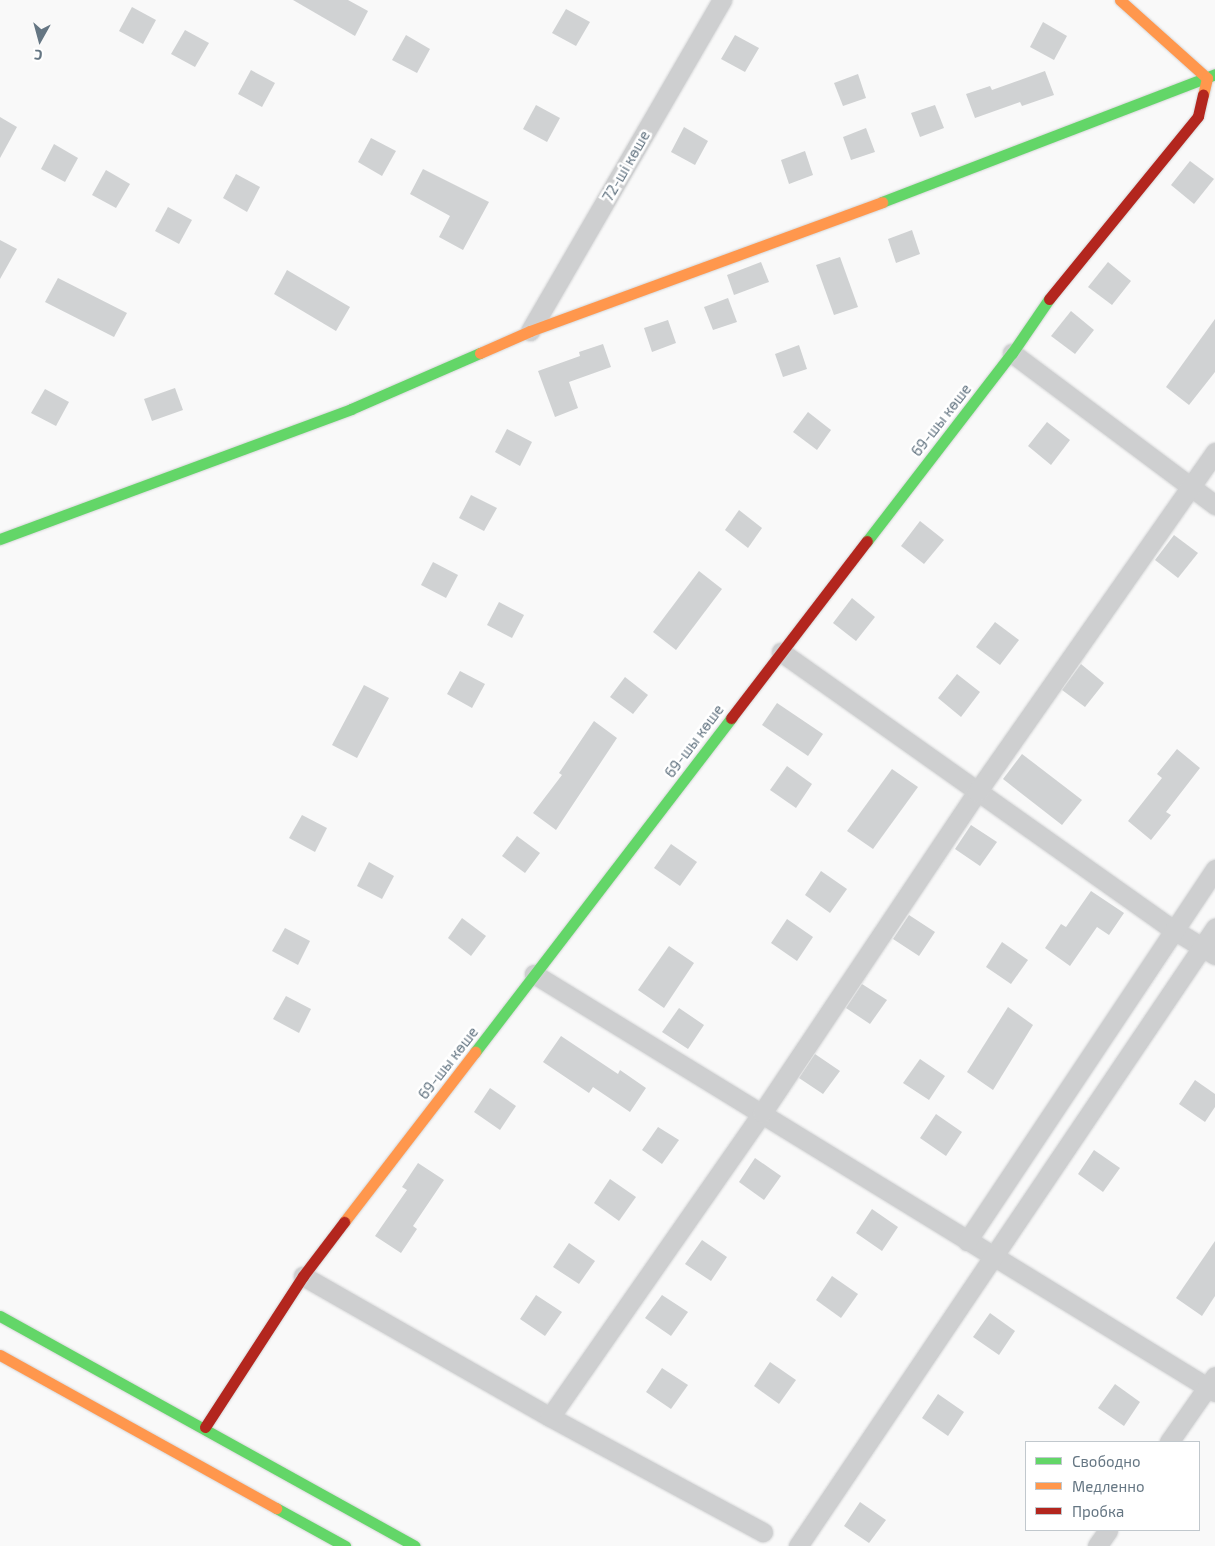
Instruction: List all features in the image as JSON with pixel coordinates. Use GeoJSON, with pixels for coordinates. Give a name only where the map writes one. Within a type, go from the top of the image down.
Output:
{"type":"FeatureCollection","features":[{"type":"Feature","properties":{"kind":"main road"},"geometry":{"type":"LineString","coordinates":[[0,539],[351,409],[530,331],[965,172],[1211,76],[1120,0]]}},
{"type":"Feature","properties":{"kind":"main road","name":"69-шы көше"},"geometry":{"type":"LineString","coordinates":[[205,1428],[304,1276],[1012,353],[1063,278],[1148,181],[1198,116],[1211,76]]}},
{"type":"Feature","properties":{"kind":"main road"},"geometry":{"type":"LineString","coordinates":[[0,1316],[415,1546]]}},
{"type":"Feature","properties":{"kind":"main road"},"geometry":{"type":"LineString","coordinates":[[0,1355],[345,1546]]}},
{"type":"Feature","properties":{"kind":"street","name":"72-ші көше"},"geometry":{"type":"LineString","coordinates":[[530,331],[722,0]]}},
{"type":"Feature","properties":{"kind":"street"},"geometry":{"type":"LineString","coordinates":[[1012,353],[1215,505]]}},
{"type":"Feature","properties":{"kind":"street"},"geometry":{"type":"LineString","coordinates":[[550,1417],[762,1113],[977,792],[1215,452]]}},
{"type":"Feature","properties":{"kind":"street"},"geometry":{"type":"LineString","coordinates":[[781,652],[1174,930],[1209,951]]}},
{"type":"Feature","properties":{"kind":"street"},"geometry":{"type":"LineString","coordinates":[[967,1241],[1215,869]]}},
{"type":"Feature","properties":{"kind":"street"},"geometry":{"type":"LineString","coordinates":[[798,1546],[991,1256],[1209,951],[1215,928]]}},
{"type":"Feature","properties":{"kind":"street"},"geometry":{"type":"LineString","coordinates":[[534,974],[991,1256],[1212,1385],[1170,1441]]}},
{"type":"Feature","properties":{"kind":"street"},"geometry":{"type":"LineString","coordinates":[[304,1276],[550,1417],[763,1532]]}},
{"type":"Feature","properties":{"kind":"street"},"geometry":{"type":"LineString","coordinates":[[1097,1546],[1107,1531]]}},
{"type":"Feature","properties":{"kind":"building"},"geometry":{"type":"Polygon","coordinates":[[[293,0],[348,0],[368,11],[355,36],[293,0]]]}},
{"type":"Feature","properties":{"kind":"building"},"geometry":{"type":"Polygon","coordinates":[[[132,7],[156,20],[143,44],[119,31],[132,7]]]}},
{"type":"Feature","properties":{"kind":"building"},"geometry":{"type":"Polygon","coordinates":[[[566,9],[590,22],[576,46],[552,33],[566,9]]]}},
{"type":"Feature","properties":{"kind":"building"},"geometry":{"type":"Polygon","coordinates":[[[1043,22],[1067,36],[1054,60],[1030,47],[1043,22]]]}},
{"type":"Feature","properties":{"kind":"building"},"geometry":{"type":"Polygon","coordinates":[[[185,30],[209,43],[195,67],[171,54],[185,30]]]}},
{"type":"Feature","properties":{"kind":"building"},"geometry":{"type":"Polygon","coordinates":[[[406,35],[430,49],[417,73],[392,60],[406,35]]]}},
{"type":"Feature","properties":{"kind":"building"},"geometry":{"type":"Polygon","coordinates":[[[735,35],[759,48],[745,72],[721,59],[735,35]]]}},
{"type":"Feature","properties":{"kind":"building"},"geometry":{"type":"Polygon","coordinates":[[[251,70],[275,83],[262,107],[238,94],[251,70]]]}},
{"type":"Feature","properties":{"kind":"building"},"geometry":{"type":"Polygon","coordinates":[[[1045,71],[1054,95],[1022,106],[1020,102],[975,118],[966,94],[990,86],[992,90],[1045,71]]]}},
{"type":"Feature","properties":{"kind":"building"},"geometry":{"type":"Polygon","coordinates":[[[858,74],[866,98],[843,106],[834,83],[858,74]]]}},
{"type":"Feature","properties":{"kind":"building"},"geometry":{"type":"Polygon","coordinates":[[[536,105],[560,118],[547,142],[523,129],[536,105]]]}},
{"type":"Feature","properties":{"kind":"building"},"geometry":{"type":"Polygon","coordinates":[[[935,105],[944,128],[920,137],[911,113],[935,105]]]}},
{"type":"Feature","properties":{"kind":"building"},"geometry":{"type":"Polygon","coordinates":[[[0,117],[17,127],[0,158],[0,117]]]}},
{"type":"Feature","properties":{"kind":"building"},"geometry":{"type":"Polygon","coordinates":[[[684,127],[708,141],[695,165],[671,152],[684,127]]]}},
{"type":"Feature","properties":{"kind":"building"},"geometry":{"type":"Polygon","coordinates":[[[866,128],[875,152],[851,160],[843,137],[866,128]]]}},
{"type":"Feature","properties":{"kind":"building"},"geometry":{"type":"Polygon","coordinates":[[[371,138],[396,151],[382,176],[358,162],[371,138]]]}},
{"type":"Feature","properties":{"kind":"building"},"geometry":{"type":"Polygon","coordinates":[[[54,144],[78,158],[65,182],[41,169],[54,144]]]}},
{"type":"Feature","properties":{"kind":"building"},"geometry":{"type":"Polygon","coordinates":[[[805,151],[813,175],[789,184],[781,160],[805,151]]]}},
{"type":"Feature","properties":{"kind":"building"},"geometry":{"type":"Polygon","coordinates":[[[1190,161],[1214,179],[1194,204],[1171,185],[1190,161]]]}},
{"type":"Feature","properties":{"kind":"building"},"geometry":{"type":"Polygon","coordinates":[[[423,169],[489,202],[463,250],[439,237],[450,216],[410,194],[423,169]]]}},
{"type":"Feature","properties":{"kind":"building"},"geometry":{"type":"Polygon","coordinates":[[[106,170],[130,184],[116,208],[92,195],[106,170]]]}},
{"type":"Feature","properties":{"kind":"building"},"geometry":{"type":"Polygon","coordinates":[[[236,174],[260,187],[247,212],[223,198],[236,174]]]}},
{"type":"Feature","properties":{"kind":"building"},"geometry":{"type":"Polygon","coordinates":[[[168,207],[192,220],[179,244],[155,231],[168,207]]]}},
{"type":"Feature","properties":{"kind":"building"},"geometry":{"type":"Polygon","coordinates":[[[912,230],[920,254],[896,263],[888,239],[912,230]]]}},
{"type":"Feature","properties":{"kind":"building"},"geometry":{"type":"Polygon","coordinates":[[[0,240],[17,249],[0,279],[0,240]]]}},
{"type":"Feature","properties":{"kind":"building"},"geometry":{"type":"Polygon","coordinates":[[[840,257],[858,307],[834,315],[816,265],[840,257]]]}},
{"type":"Feature","properties":{"kind":"building"},"geometry":{"type":"Polygon","coordinates":[[[761,262],[769,282],[734,295],[727,275],[761,262]]]}},
{"type":"Feature","properties":{"kind":"building"},"geometry":{"type":"Polygon","coordinates":[[[1108,262],[1131,281],[1112,305],[1088,287],[1108,262]]]}},
{"type":"Feature","properties":{"kind":"building"},"geometry":{"type":"Polygon","coordinates":[[[287,270],[350,307],[336,331],[274,294],[287,270]]]}},
{"type":"Feature","properties":{"kind":"building"},"geometry":{"type":"Polygon","coordinates":[[[58,278],[127,313],[114,337],[45,302],[58,278]]]}},
{"type":"Feature","properties":{"kind":"building"},"geometry":{"type":"Polygon","coordinates":[[[728,298],[737,322],[713,330],[704,307],[728,298]]]}},
{"type":"Feature","properties":{"kind":"building"},"geometry":{"type":"Polygon","coordinates":[[[1071,311],[1094,330],[1075,354],[1051,336],[1071,311]]]}},
{"type":"Feature","properties":{"kind":"building"},"geometry":{"type":"Polygon","coordinates":[[[1215,319],[1215,372],[1189,405],[1166,387],[1215,319]]]}},
{"type":"Feature","properties":{"kind":"building"},"geometry":{"type":"Polygon","coordinates":[[[668,320],[676,343],[652,352],[644,328],[668,320]]]}},
{"type":"Feature","properties":{"kind":"building"},"geometry":{"type":"Polygon","coordinates":[[[603,344],[611,367],[569,382],[578,408],[555,417],[538,371],[580,356],[579,352],[603,344]]]}},
{"type":"Feature","properties":{"kind":"building"},"geometry":{"type":"Polygon","coordinates":[[[799,345],[807,369],[783,377],[775,354],[799,345]]]}},
{"type":"Feature","properties":{"kind":"building"},"geometry":{"type":"Polygon","coordinates":[[[175,388],[183,410],[152,421],[144,399],[175,388]]]}},
{"type":"Feature","properties":{"kind":"building"},"geometry":{"type":"Polygon","coordinates":[[[45,389],[69,402],[56,426],[31,413],[45,389]]]}},
{"type":"Feature","properties":{"kind":"building"},"geometry":{"type":"Polygon","coordinates":[[[808,412],[831,430],[817,450],[793,432],[808,412]]]}},
{"type":"Feature","properties":{"kind":"building"},"geometry":{"type":"Polygon","coordinates":[[[1047,422],[1070,440],[1051,465],[1028,446],[1047,422]]]}},
{"type":"Feature","properties":{"kind":"building"},"geometry":{"type":"Polygon","coordinates":[[[507,429],[532,442],[520,466],[495,452],[507,429]]]}},
{"type":"Feature","properties":{"kind":"building"},"geometry":{"type":"Polygon","coordinates":[[[471,495],[497,508],[484,531],[459,518],[471,495]]]}},
{"type":"Feature","properties":{"kind":"building"},"geometry":{"type":"Polygon","coordinates":[[[739,510],[762,528],[748,548],[725,530],[739,510]]]}},
{"type":"Feature","properties":{"kind":"building"},"geometry":{"type":"Polygon","coordinates":[[[920,521],[944,540],[924,564],[901,546],[920,521]]]}},
{"type":"Feature","properties":{"kind":"building"},"geometry":{"type":"Polygon","coordinates":[[[1174,535],[1198,553],[1178,578],[1155,560],[1174,535]]]}},
{"type":"Feature","properties":{"kind":"building"},"geometry":{"type":"Polygon","coordinates":[[[433,562],[458,575],[446,598],[421,585],[433,562]]]}},
{"type":"Feature","properties":{"kind":"building"},"geometry":{"type":"Polygon","coordinates":[[[699,571],[722,589],[676,650],[653,632],[699,571]]]}},
{"type":"Feature","properties":{"kind":"building"},"geometry":{"type":"Polygon","coordinates":[[[852,598],[875,617],[856,641],[833,623],[852,598]]]}},
{"type":"Feature","properties":{"kind":"building"},"geometry":{"type":"Polygon","coordinates":[[[499,602],[524,615],[512,638],[487,625],[499,602]]]}},
{"type":"Feature","properties":{"kind":"building"},"geometry":{"type":"Polygon","coordinates":[[[995,622],[1019,640],[1000,665],[976,647],[995,622]]]}},
{"type":"Feature","properties":{"kind":"building"},"geometry":{"type":"Polygon","coordinates":[[[1081,664],[1104,683],[1085,707],[1062,690],[1081,664]]]}},
{"type":"Feature","properties":{"kind":"building"},"geometry":{"type":"Polygon","coordinates":[[[460,671],[485,684],[472,708],[447,694],[460,671]]]}},
{"type":"Feature","properties":{"kind":"building"},"geometry":{"type":"Polygon","coordinates":[[[957,674],[980,692],[961,717],[938,698],[957,674]]]}},
{"type":"Feature","properties":{"kind":"building"},"geometry":{"type":"Polygon","coordinates":[[[625,677],[648,695],[633,714],[610,697],[625,677]]]}},
{"type":"Feature","properties":{"kind":"building"},"geometry":{"type":"Polygon","coordinates":[[[364,685],[389,698],[357,758],[332,745],[364,685]]]}},
{"type":"Feature","properties":{"kind":"building"},"geometry":{"type":"Polygon","coordinates":[[[777,703],[823,734],[808,756],[762,725],[777,703]]]}},
{"type":"Feature","properties":{"kind":"building"},"geometry":{"type":"Polygon","coordinates":[[[594,721],[617,738],[556,830],[533,813],[562,775],[559,773],[594,721]]]}},
{"type":"Feature","properties":{"kind":"building"},"geometry":{"type":"Polygon","coordinates":[[[1177,749],[1200,768],[1166,812],[1171,815],[1151,840],[1128,821],[1162,778],[1157,774],[1177,749]]]}},
{"type":"Feature","properties":{"kind":"building"},"geometry":{"type":"Polygon","coordinates":[[[1022,754],[1082,800],[1062,825],[1003,779],[1022,754]]]}},
{"type":"Feature","properties":{"kind":"building"},"geometry":{"type":"Polygon","coordinates":[[[787,766],[812,784],[796,808],[770,790],[787,766]]]}},
{"type":"Feature","properties":{"kind":"building"},"geometry":{"type":"Polygon","coordinates":[[[892,769],[918,787],[873,849],[847,831],[892,769]]]}},
{"type":"Feature","properties":{"kind":"building"},"geometry":{"type":"Polygon","coordinates":[[[302,815],[327,828],[315,852],[289,838],[302,815]]]}},
{"type":"Feature","properties":{"kind":"building"},"geometry":{"type":"Polygon","coordinates":[[[971,825],[997,842],[980,866],[955,849],[971,825]]]}},
{"type":"Feature","properties":{"kind":"building"},"geometry":{"type":"Polygon","coordinates":[[[517,836],[540,853],[525,873],[502,856],[517,836]]]}},
{"type":"Feature","properties":{"kind":"building"},"geometry":{"type":"Polygon","coordinates":[[[671,844],[697,862],[680,886],[654,868],[671,844]]]}},
{"type":"Feature","properties":{"kind":"building"},"geometry":{"type":"Polygon","coordinates":[[[369,862],[394,876],[382,899],[357,886],[369,862]]]}},
{"type":"Feature","properties":{"kind":"building"},"geometry":{"type":"Polygon","coordinates":[[[821,871],[847,889],[830,913],[805,895],[821,871]]]}},
{"type":"Feature","properties":{"kind":"building"},"geometry":{"type":"Polygon","coordinates":[[[1091,891],[1124,913],[1109,935],[1097,927],[1070,966],[1045,948],[1061,924],[1066,927],[1091,891]]]}},
{"type":"Feature","properties":{"kind":"building"},"geometry":{"type":"Polygon","coordinates":[[[909,915],[935,932],[919,956],[893,939],[909,915]]]}},
{"type":"Feature","properties":{"kind":"building"},"geometry":{"type":"Polygon","coordinates":[[[462,918],[486,936],[471,956],[448,938],[462,918]]]}},
{"type":"Feature","properties":{"kind":"building"},"geometry":{"type":"Polygon","coordinates":[[[787,919],[813,937],[797,961],[771,943],[787,919]]]}},
{"type":"Feature","properties":{"kind":"building"},"geometry":{"type":"Polygon","coordinates":[[[285,928],[310,941],[298,965],[272,951],[285,928]]]}},
{"type":"Feature","properties":{"kind":"building"},"geometry":{"type":"Polygon","coordinates":[[[1002,942],[1028,960],[1011,984],[986,967],[1002,942]]]}},
{"type":"Feature","properties":{"kind":"building"},"geometry":{"type":"Polygon","coordinates":[[[669,946],[694,963],[664,1008],[638,990],[669,946]]]}},
{"type":"Feature","properties":{"kind":"building"},"geometry":{"type":"Polygon","coordinates":[[[862,984],[887,1000],[870,1024],[846,1008],[862,984]]]}},
{"type":"Feature","properties":{"kind":"building"},"geometry":{"type":"Polygon","coordinates":[[[286,996],[311,1009],[299,1033],[273,1019],[286,996]]]}},
{"type":"Feature","properties":{"kind":"building"},"geometry":{"type":"Polygon","coordinates":[[[1008,1007],[1033,1025],[993,1090],[967,1072],[1008,1007]]]}},
{"type":"Feature","properties":{"kind":"building"},"geometry":{"type":"Polygon","coordinates":[[[679,1008],[704,1025],[688,1049],[662,1032],[679,1008]]]}},
{"type":"Feature","properties":{"kind":"building"},"geometry":{"type":"Polygon","coordinates":[[[561,1036],[618,1074],[620,1070],[646,1088],[630,1112],[593,1087],[589,1093],[543,1062],[561,1036]]]}},
{"type":"Feature","properties":{"kind":"building"},"geometry":{"type":"Polygon","coordinates":[[[815,1054],[840,1071],[823,1094],[799,1078],[815,1054]]]}},
{"type":"Feature","properties":{"kind":"building"},"geometry":{"type":"Polygon","coordinates":[[[920,1059],[945,1076],[929,1100],[903,1083],[920,1059]]]}},
{"type":"Feature","properties":{"kind":"building"},"geometry":{"type":"Polygon","coordinates":[[[1195,1080],[1215,1094],[1215,1107],[1205,1122],[1179,1104],[1195,1080]]]}},
{"type":"Feature","properties":{"kind":"building"},"geometry":{"type":"Polygon","coordinates":[[[490,1088],[516,1106],[500,1130],[474,1112],[490,1088]]]}},
{"type":"Feature","properties":{"kind":"building"},"geometry":{"type":"Polygon","coordinates":[[[936,1114],[962,1132],[946,1156],[920,1138],[936,1114]]]}},
{"type":"Feature","properties":{"kind":"building"},"geometry":{"type":"Polygon","coordinates":[[[658,1127],[679,1140],[662,1164],[642,1150],[658,1127]]]}},
{"type":"Feature","properties":{"kind":"building"},"geometry":{"type":"Polygon","coordinates":[[[1094,1150],[1120,1168],[1103,1192],[1078,1174],[1094,1150]]]}},
{"type":"Feature","properties":{"kind":"building"},"geometry":{"type":"Polygon","coordinates":[[[755,1158],[781,1176],[764,1200],[739,1182],[755,1158]]]}},
{"type":"Feature","properties":{"kind":"building"},"geometry":{"type":"Polygon","coordinates":[[[418,1163],[444,1180],[413,1226],[417,1229],[401,1253],[375,1236],[407,1190],[402,1187],[418,1163]]]}},
{"type":"Feature","properties":{"kind":"building"},"geometry":{"type":"Polygon","coordinates":[[[610,1179],[636,1197],[619,1221],[594,1203],[610,1179]]]}},
{"type":"Feature","properties":{"kind":"building"},"geometry":{"type":"Polygon","coordinates":[[[872,1209],[898,1227],[882,1251],[856,1233],[872,1209]]]}},
{"type":"Feature","properties":{"kind":"building"},"geometry":{"type":"Polygon","coordinates":[[[702,1240],[727,1257],[711,1281],[685,1264],[702,1240]]]}},
{"type":"Feature","properties":{"kind":"building"},"geometry":{"type":"Polygon","coordinates":[[[1215,1241],[1215,1296],[1202,1316],[1176,1298],[1215,1241]]]}},
{"type":"Feature","properties":{"kind":"building"},"geometry":{"type":"Polygon","coordinates":[[[569,1243],[595,1261],[579,1284],[553,1267],[569,1243]]]}},
{"type":"Feature","properties":{"kind":"building"},"geometry":{"type":"Polygon","coordinates":[[[832,1276],[858,1294],[841,1318],[816,1300],[832,1276]]]}},
{"type":"Feature","properties":{"kind":"building"},"geometry":{"type":"Polygon","coordinates":[[[536,1295],[562,1312],[545,1336],[520,1319],[536,1295]]]}},
{"type":"Feature","properties":{"kind":"building"},"geometry":{"type":"Polygon","coordinates":[[[662,1295],[688,1312],[671,1336],[645,1318],[662,1295]]]}},
{"type":"Feature","properties":{"kind":"building"},"geometry":{"type":"Polygon","coordinates":[[[990,1313],[1015,1331],[999,1355],[973,1337],[990,1313]]]}},
{"type":"Feature","properties":{"kind":"building"},"geometry":{"type":"Polygon","coordinates":[[[770,1362],[796,1380],[779,1404],[754,1386],[770,1362]]]}},
{"type":"Feature","properties":{"kind":"building"},"geometry":{"type":"Polygon","coordinates":[[[662,1368],[688,1385],[671,1409],[646,1392],[662,1368]]]}},
{"type":"Feature","properties":{"kind":"building"},"geometry":{"type":"Polygon","coordinates":[[[1115,1384],[1140,1402],[1124,1426],[1098,1408],[1115,1384]]]}},
{"type":"Feature","properties":{"kind":"building"},"geometry":{"type":"Polygon","coordinates":[[[938,1394],[964,1412],[948,1436],[922,1418],[938,1394]]]}},
{"type":"Feature","properties":{"kind":"building"},"geometry":{"type":"Polygon","coordinates":[[[860,1502],[886,1520],[869,1543],[844,1526],[860,1502]]]}},
{"type":"Feature","properties":{"kind":"traffic: fast"},"geometry":{"type":"LineString","coordinates":[[882,202],[1215,74]]}},
{"type":"Feature","properties":{"kind":"traffic: fast"},"geometry":{"type":"LineString","coordinates":[[867,541],[1012,353],[1049,299]]}},
{"type":"Feature","properties":{"kind":"traffic: fast"},"geometry":{"type":"LineString","coordinates":[[0,539],[351,409],[480,353]]}},
{"type":"Feature","properties":{"kind":"traffic: fast"},"geometry":{"type":"LineString","coordinates":[[475,1052],[731,718]]}},
{"type":"Feature","properties":{"kind":"traffic: fast"},"geometry":{"type":"LineString","coordinates":[[0,1316],[415,1546]]}},
{"type":"Feature","properties":{"kind":"traffic: fast"},"geometry":{"type":"LineString","coordinates":[[276,1508],[345,1546]]}},
{"type":"Feature","properties":{"kind":"traffic: slow"},"geometry":{"type":"LineString","coordinates":[[1120,0],[1207,78],[1203,95]]}},
{"type":"Feature","properties":{"kind":"traffic: slow"},"geometry":{"type":"LineString","coordinates":[[480,353],[530,331],[882,202]]}},
{"type":"Feature","properties":{"kind":"traffic: slow"},"geometry":{"type":"LineString","coordinates":[[344,1222],[475,1052]]}},
{"type":"Feature","properties":{"kind":"traffic: slow"},"geometry":{"type":"LineString","coordinates":[[0,1355],[276,1508]]}},
{"type":"Feature","properties":{"kind":"traffic: jam"},"geometry":{"type":"LineString","coordinates":[[1049,299],[1198,116],[1203,95]]}},
{"type":"Feature","properties":{"kind":"traffic: jam"},"geometry":{"type":"LineString","coordinates":[[731,718],[867,541]]}},
{"type":"Feature","properties":{"kind":"traffic: jam"},"geometry":{"type":"LineString","coordinates":[[205,1427],[303,1276],[344,1222]]}}]}
